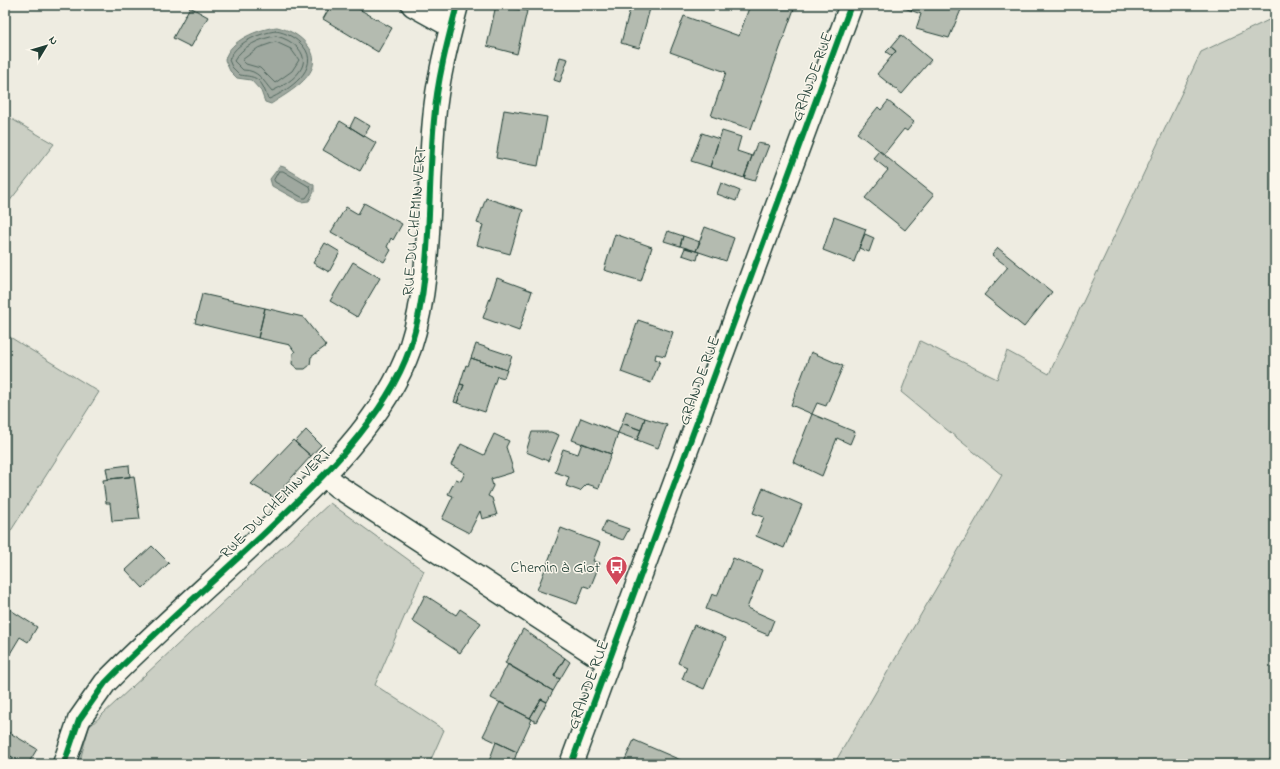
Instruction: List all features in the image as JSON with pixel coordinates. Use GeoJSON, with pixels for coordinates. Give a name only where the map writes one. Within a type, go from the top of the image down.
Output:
{"type":"FeatureCollection","features":[{"type":"Feature","properties":{"kind":"street"},"geometry":{"type":"LineString","coordinates":[[413,5],[451,26]]}},
{"type":"Feature","properties":{"kind":"street","name":"RUE DU CHEMIN VERT"},"geometry":{"type":"LineString","coordinates":[[64,764],[79,720],[105,683],[325,476],[382,404],[399,375],[410,348],[424,274],[434,119],[442,64],[457,5]]}},
{"type":"Feature","properties":{"kind":"street","name":"GRANDE RUE"},"geometry":{"type":"LineString","coordinates":[[571,764],[851,5]]}},
{"type":"Feature","properties":{"kind":"street"},"geometry":{"type":"LineString","coordinates":[[325,476],[337,486],[609,663]]}},
{"type":"Feature","properties":{"kind":"shaded area"},"geometry":{"type":"Polygon","coordinates":[[[1275,17],[1275,764],[834,764],[1002,475],[901,392],[920,341],[997,379],[1007,351],[1049,374],[1201,52],[1275,17]]]}},
{"type":"Feature","properties":{"kind":"shaded area"},"geometry":{"type":"Polygon","coordinates":[[[5,115],[54,144],[5,207],[5,115]]]}},
{"type":"Feature","properties":{"kind":"shaded area"},"geometry":{"type":"Polygon","coordinates":[[[5,334],[99,392],[5,540],[5,334]]]}},
{"type":"Feature","properties":{"kind":"shaded area"},"geometry":{"type":"Polygon","coordinates":[[[330,503],[424,571],[375,685],[444,730],[429,764],[79,764],[89,727],[330,503]]]}},
{"type":"Feature","properties":{"kind":"water"},"geometry":{"type":"Polygon","coordinates":[[[277,27],[294,34],[305,42],[313,55],[313,64],[310,73],[304,80],[287,94],[271,104],[265,102],[261,91],[251,80],[237,78],[230,71],[225,60],[232,47],[238,41],[262,30],[277,27]]]}},
{"type":"Feature","properties":{"kind":"water"},"geometry":{"type":"Polygon","coordinates":[[[280,166],[314,185],[314,192],[309,201],[301,202],[272,186],[270,179],[280,166]]]}},
{"type":"Feature","properties":{"kind":"building"},"geometry":{"type":"Polygon","coordinates":[[[331,5],[352,5],[392,28],[378,52],[323,19],[331,5]]]}},
{"type":"Feature","properties":{"kind":"building"},"geometry":{"type":"Polygon","coordinates":[[[496,5],[527,11],[517,54],[487,46],[496,5]]]}},
{"type":"Feature","properties":{"kind":"building"},"geometry":{"type":"Polygon","coordinates":[[[631,5],[651,5],[639,48],[621,43],[631,5]]]}},
{"type":"Feature","properties":{"kind":"building"},"geometry":{"type":"Polygon","coordinates":[[[750,5],[785,5],[794,9],[751,129],[711,116],[726,72],[670,52],[684,16],[739,36],[750,5]]]}},
{"type":"Feature","properties":{"kind":"building"},"geometry":{"type":"Polygon","coordinates":[[[896,5],[963,5],[949,38],[916,29],[921,14],[896,5]]]}},
{"type":"Feature","properties":{"kind":"building"},"geometry":{"type":"Polygon","coordinates":[[[190,7],[208,17],[191,47],[173,38],[190,7]]]}},
{"type":"Feature","properties":{"kind":"building"},"geometry":{"type":"Polygon","coordinates":[[[901,35],[931,60],[902,94],[877,74],[896,51],[891,47],[901,35]]]}},
{"type":"Feature","properties":{"kind":"building"},"geometry":{"type":"Polygon","coordinates":[[[891,47],[896,51],[892,56],[886,52],[891,47]]]}},
{"type":"Feature","properties":{"kind":"building"},"geometry":{"type":"Polygon","coordinates":[[[560,57],[568,59],[560,82],[554,80],[560,57]]]}},
{"type":"Feature","properties":{"kind":"building"},"geometry":{"type":"Polygon","coordinates":[[[888,101],[914,122],[907,131],[904,129],[884,154],[857,133],[878,107],[881,110],[888,101]]]}},
{"type":"Feature","properties":{"kind":"building"},"geometry":{"type":"Polygon","coordinates":[[[504,110],[547,117],[538,166],[496,158],[504,110]]]}},
{"type":"Feature","properties":{"kind":"building"},"geometry":{"type":"Polygon","coordinates":[[[355,117],[370,126],[364,136],[350,127],[355,117]]]}},
{"type":"Feature","properties":{"kind":"building"},"geometry":{"type":"Polygon","coordinates":[[[340,121],[376,143],[360,171],[323,150],[340,121]]]}},
{"type":"Feature","properties":{"kind":"building"},"geometry":{"type":"Polygon","coordinates":[[[722,131],[741,137],[737,151],[752,156],[744,178],[710,167],[722,131]]]}},
{"type":"Feature","properties":{"kind":"building"},"geometry":{"type":"Polygon","coordinates":[[[702,133],[719,139],[710,167],[691,161],[702,133]]]}},
{"type":"Feature","properties":{"kind":"building"},"geometry":{"type":"Polygon","coordinates":[[[757,143],[769,145],[755,181],[744,178],[757,143]]]}},
{"type":"Feature","properties":{"kind":"building"},"geometry":{"type":"Polygon","coordinates":[[[879,151],[934,195],[905,230],[865,198],[888,170],[873,158],[879,151]]]}},
{"type":"Feature","properties":{"kind":"building"},"geometry":{"type":"Polygon","coordinates":[[[721,183],[740,191],[736,201],[717,194],[721,183]]]}},
{"type":"Feature","properties":{"kind":"building"},"geometry":{"type":"Polygon","coordinates":[[[486,198],[523,210],[510,254],[477,245],[483,225],[477,223],[486,198]]]}},
{"type":"Feature","properties":{"kind":"building"},"geometry":{"type":"Polygon","coordinates":[[[364,203],[402,224],[393,240],[391,238],[387,247],[391,250],[384,262],[331,232],[346,207],[358,214],[364,203]]]}},
{"type":"Feature","properties":{"kind":"building"},"geometry":{"type":"Polygon","coordinates":[[[834,217],[866,229],[854,262],[823,250],[834,217]]]}},
{"type":"Feature","properties":{"kind":"building"},"geometry":{"type":"Polygon","coordinates":[[[705,227],[734,238],[726,261],[696,251],[705,227]]]}},
{"type":"Feature","properties":{"kind":"building"},"geometry":{"type":"Polygon","coordinates":[[[668,231],[683,236],[680,246],[664,241],[668,231]]]}},
{"type":"Feature","properties":{"kind":"building"},"geometry":{"type":"Polygon","coordinates":[[[615,234],[652,247],[641,281],[604,270],[615,234]]]}},
{"type":"Feature","properties":{"kind":"building"},"geometry":{"type":"Polygon","coordinates":[[[865,234],[874,238],[869,252],[859,248],[865,234]]]}},
{"type":"Feature","properties":{"kind":"building"},"geometry":{"type":"Polygon","coordinates":[[[683,236],[700,242],[696,251],[680,246],[683,236]]]}},
{"type":"Feature","properties":{"kind":"building"},"geometry":{"type":"Polygon","coordinates":[[[325,243],[340,252],[329,272],[313,263],[325,243]]]}},
{"type":"Feature","properties":{"kind":"building"},"geometry":{"type":"Polygon","coordinates":[[[685,248],[699,252],[697,260],[682,255],[685,248]]]}},
{"type":"Feature","properties":{"kind":"building"},"geometry":{"type":"Polygon","coordinates":[[[998,248],[1052,292],[1024,327],[984,295],[1008,267],[992,255],[998,248]]]}},
{"type":"Feature","properties":{"kind":"building"},"geometry":{"type":"Polygon","coordinates":[[[353,262],[380,278],[357,317],[330,301],[353,262]]]}},
{"type":"Feature","properties":{"kind":"building"},"geometry":{"type":"Polygon","coordinates":[[[497,278],[532,291],[519,331],[483,318],[497,278]]]}},
{"type":"Feature","properties":{"kind":"building"},"geometry":{"type":"Polygon","coordinates":[[[202,294],[265,308],[258,338],[195,323],[202,294]]]}},
{"type":"Feature","properties":{"kind":"building"},"geometry":{"type":"Polygon","coordinates":[[[265,308],[303,317],[326,346],[311,357],[310,365],[305,369],[298,369],[292,364],[293,353],[295,352],[290,345],[258,338],[265,308]]]}},
{"type":"Feature","properties":{"kind":"building"},"geometry":{"type":"Polygon","coordinates":[[[638,320],[673,332],[665,356],[656,354],[655,359],[660,361],[651,383],[621,372],[638,320]]]}},
{"type":"Feature","properties":{"kind":"building"},"geometry":{"type":"Polygon","coordinates":[[[476,344],[512,356],[507,370],[471,358],[476,344]]]}},
{"type":"Feature","properties":{"kind":"building"},"geometry":{"type":"Polygon","coordinates":[[[811,352],[843,366],[826,406],[817,403],[812,414],[791,405],[811,352]]]}},
{"type":"Feature","properties":{"kind":"building"},"geometry":{"type":"Polygon","coordinates":[[[471,358],[507,370],[504,378],[497,376],[485,412],[457,403],[464,385],[460,384],[466,365],[468,366],[471,358]]]}},
{"type":"Feature","properties":{"kind":"building"},"geometry":{"type":"Polygon","coordinates":[[[460,384],[464,385],[457,403],[454,402],[460,384]]]}},
{"type":"Feature","properties":{"kind":"building"},"geometry":{"type":"Polygon","coordinates":[[[626,411],[645,418],[641,430],[622,423],[626,411]]]}},
{"type":"Feature","properties":{"kind":"building"},"geometry":{"type":"Polygon","coordinates":[[[812,414],[855,432],[850,444],[837,438],[822,476],[793,462],[812,414]]]}},
{"type":"Feature","properties":{"kind":"building"},"geometry":{"type":"Polygon","coordinates":[[[581,418],[618,433],[611,454],[572,440],[581,418]]]}},
{"type":"Feature","properties":{"kind":"building"},"geometry":{"type":"Polygon","coordinates":[[[645,418],[667,425],[658,448],[637,440],[645,418]]]}},
{"type":"Feature","properties":{"kind":"building"},"geometry":{"type":"Polygon","coordinates":[[[622,423],[641,430],[637,440],[618,433],[622,423]]]}},
{"type":"Feature","properties":{"kind":"building"},"geometry":{"type":"Polygon","coordinates":[[[306,430],[321,445],[311,456],[295,442],[306,430]]]}},
{"type":"Feature","properties":{"kind":"building"},"geometry":{"type":"Polygon","coordinates":[[[532,432],[551,432],[559,435],[548,461],[526,452],[532,432]]]}},
{"type":"Feature","properties":{"kind":"building"},"geometry":{"type":"Polygon","coordinates":[[[494,434],[509,441],[506,447],[514,472],[491,479],[493,486],[488,496],[492,498],[497,515],[482,519],[480,511],[469,533],[442,519],[453,496],[448,494],[456,479],[461,481],[465,473],[451,465],[461,444],[484,455],[494,434]]]}},
{"type":"Feature","properties":{"kind":"building"},"geometry":{"type":"Polygon","coordinates":[[[293,440],[311,456],[284,486],[289,490],[278,500],[251,484],[293,440]]]}},
{"type":"Feature","properties":{"kind":"building"},"geometry":{"type":"Polygon","coordinates":[[[582,443],[611,454],[599,488],[587,484],[580,491],[566,486],[569,477],[555,472],[563,449],[578,454],[582,443]]]}},
{"type":"Feature","properties":{"kind":"building"},"geometry":{"type":"Polygon","coordinates":[[[129,465],[130,477],[108,479],[106,468],[129,465]]]}},
{"type":"Feature","properties":{"kind":"building"},"geometry":{"type":"Polygon","coordinates":[[[134,476],[140,519],[112,521],[110,503],[106,503],[103,480],[134,476]]]}},
{"type":"Feature","properties":{"kind":"building"},"geometry":{"type":"Polygon","coordinates":[[[763,488],[802,505],[784,548],[756,536],[764,517],[753,513],[763,488]]]}},
{"type":"Feature","properties":{"kind":"building"},"geometry":{"type":"Polygon","coordinates":[[[606,521],[629,529],[623,540],[601,532],[606,521]]]}},
{"type":"Feature","properties":{"kind":"building"},"geometry":{"type":"Polygon","coordinates":[[[561,528],[600,543],[593,561],[600,563],[590,588],[584,586],[577,604],[537,590],[561,528]]]}},
{"type":"Feature","properties":{"kind":"building"},"geometry":{"type":"Polygon","coordinates":[[[152,546],[169,563],[143,588],[126,570],[152,546]]]}},
{"type":"Feature","properties":{"kind":"building"},"geometry":{"type":"Polygon","coordinates":[[[733,558],[762,570],[747,608],[774,620],[768,635],[706,609],[712,594],[717,596],[733,558]]]}},
{"type":"Feature","properties":{"kind":"building"},"geometry":{"type":"Polygon","coordinates":[[[425,595],[456,615],[460,609],[481,623],[460,653],[412,621],[425,595]]]}},
{"type":"Feature","properties":{"kind":"building"},"geometry":{"type":"Polygon","coordinates":[[[6,607],[37,627],[28,642],[20,637],[5,662],[6,607]]]}},
{"type":"Feature","properties":{"kind":"building"},"geometry":{"type":"Polygon","coordinates":[[[694,625],[726,638],[704,689],[682,679],[687,667],[678,663],[694,625]]]}},
{"type":"Feature","properties":{"kind":"building"},"geometry":{"type":"Polygon","coordinates":[[[523,629],[565,658],[554,676],[560,679],[553,691],[505,663],[523,629]]]}},
{"type":"Feature","properties":{"kind":"building"},"geometry":{"type":"Polygon","coordinates":[[[565,658],[570,662],[560,679],[554,676],[565,658]]]}},
{"type":"Feature","properties":{"kind":"building"},"geometry":{"type":"Polygon","coordinates":[[[508,664],[553,691],[547,702],[541,699],[530,718],[491,698],[508,664]]]}},
{"type":"Feature","properties":{"kind":"building"},"geometry":{"type":"Polygon","coordinates":[[[541,699],[547,702],[536,722],[530,718],[541,699]]]}},
{"type":"Feature","properties":{"kind":"building"},"geometry":{"type":"Polygon","coordinates":[[[500,702],[532,719],[517,752],[483,736],[500,702]]]}},
{"type":"Feature","properties":{"kind":"building"},"geometry":{"type":"Polygon","coordinates":[[[5,730],[37,749],[28,764],[24,764],[5,753],[5,730]]]}},
{"type":"Feature","properties":{"kind":"building"},"geometry":{"type":"Polygon","coordinates":[[[634,740],[685,762],[684,764],[672,760],[670,764],[623,764],[634,740]]]}},
{"type":"Feature","properties":{"kind":"building"},"geometry":{"type":"Polygon","coordinates":[[[496,742],[517,752],[513,764],[488,764],[496,742]]]}},
{"type":"Feature","properties":{"kind":"building"},"geometry":{"type":"Polygon","coordinates":[[[5,753],[14,758],[10,764],[5,764],[5,753]]]}},
{"type":"Feature","properties":{"kind":"cycle path"},"geometry":{"type":"LineString","coordinates":[[64,764],[79,720],[105,683],[160,629],[277,522],[322,477],[364,428],[383,402],[398,376],[410,348],[422,293],[426,264],[435,105],[443,62],[457,5]]}},
{"type":"Feature","properties":{"kind":"cycle path"},"geometry":{"type":"LineString","coordinates":[[571,764],[851,5]]}},
{"type":"Feature","properties":{"kind":"place","name":"Chemin à Giot"},"geometry":{"type":"Point","coordinates":[616,586]}}]}
